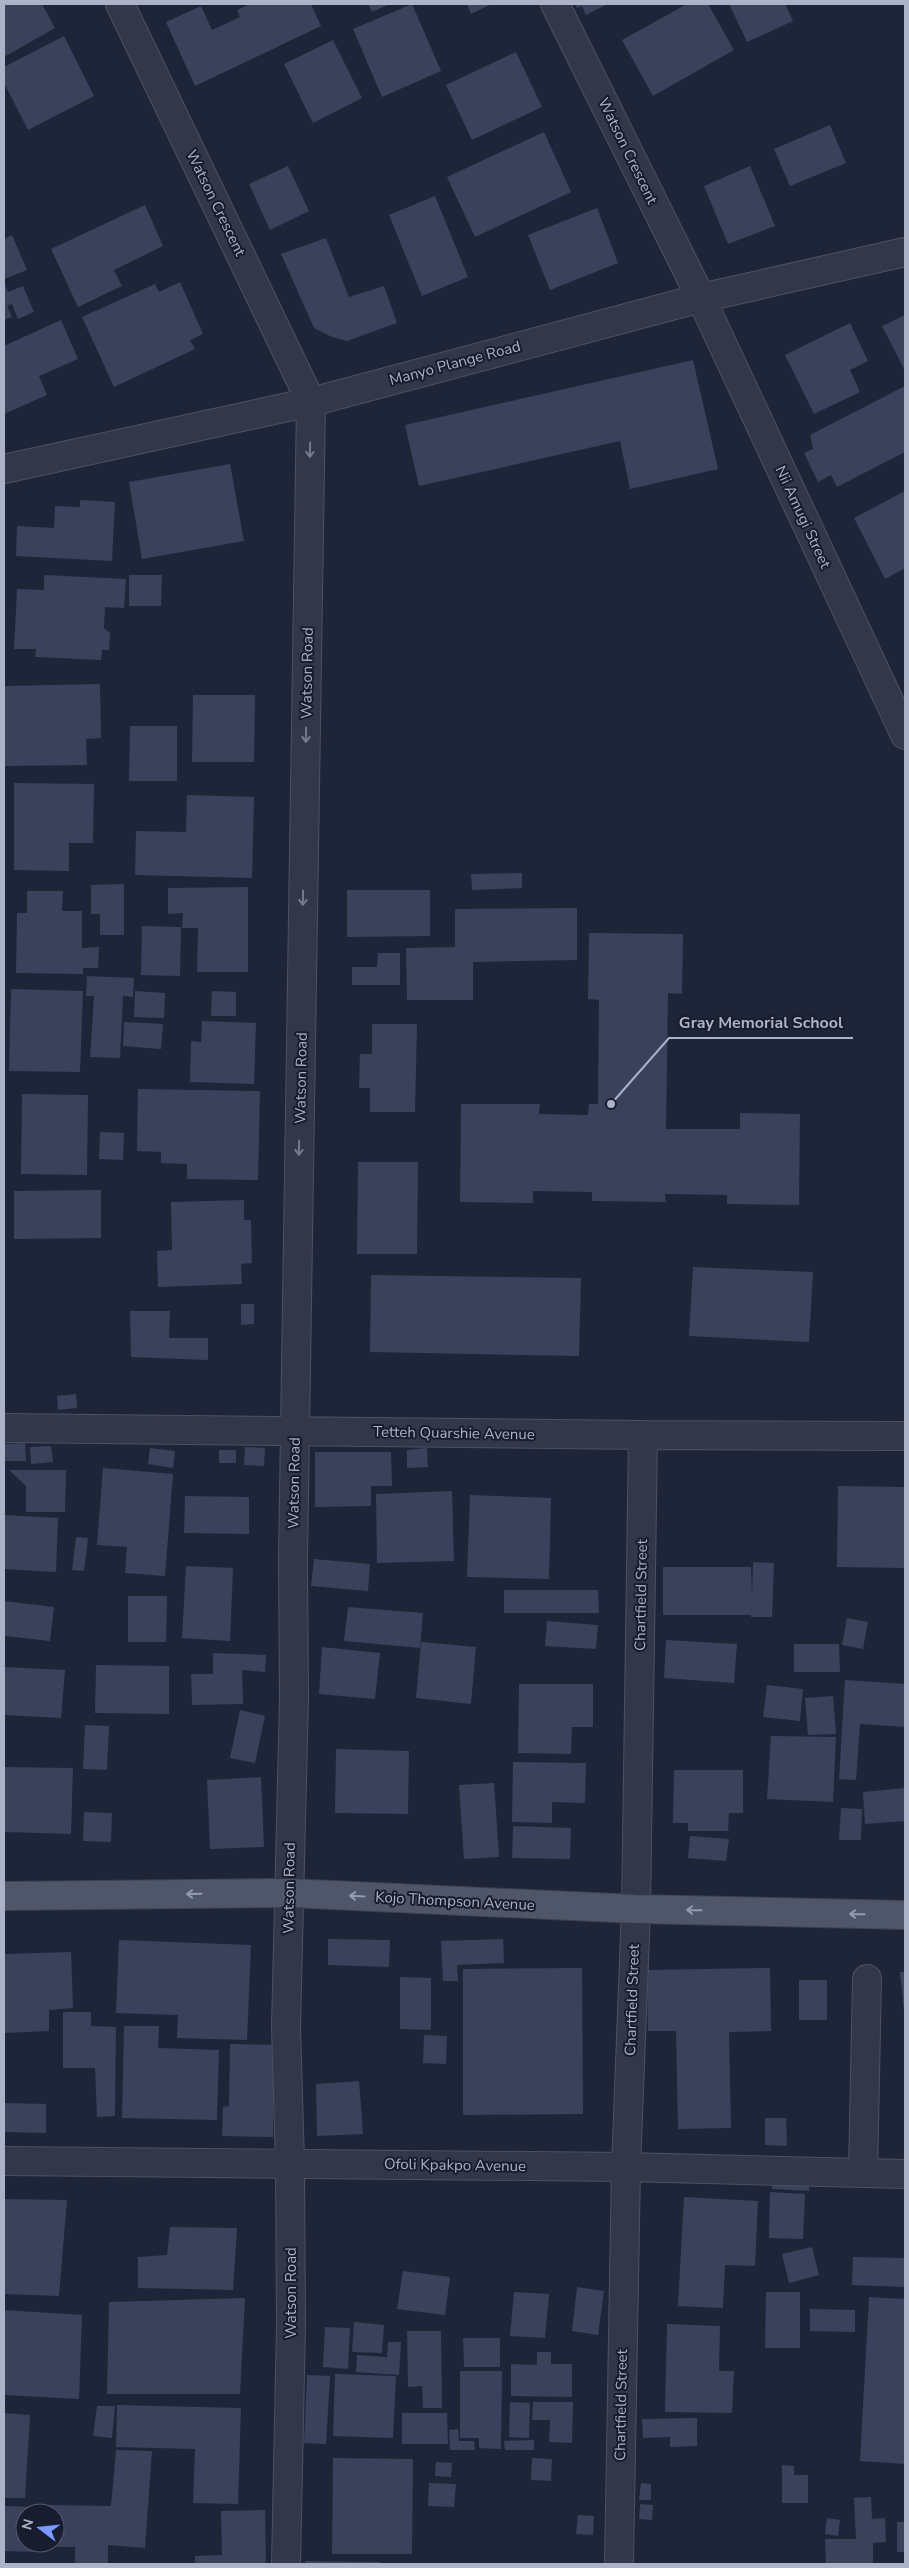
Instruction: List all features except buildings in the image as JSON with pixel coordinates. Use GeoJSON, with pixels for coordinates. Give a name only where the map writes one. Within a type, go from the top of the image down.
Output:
{"type":"FeatureCollection","features":[{"type":"Feature","properties":{"kind":"main road","name":"Kojo Thompson Avenue"},"geometry":{"type":"LineString","coordinates":[[4,1896],[289,1893],[636,1909],[905,1915]]}},
{"type":"Feature","properties":{"kind":"street","name":"Watson Crescent"},"geometry":{"type":"LineString","coordinates":[[120,4],[311,402]]}},
{"type":"Feature","properties":{"kind":"street","name":"Watson Crescent"},"geometry":{"type":"LineString","coordinates":[[555,4],[701,298]]}},
{"type":"Feature","properties":{"kind":"street","name":"Manyo Plange Road"},"geometry":{"type":"LineString","coordinates":[[4,469],[311,402],[701,298],[905,252]]}},
{"type":"Feature","properties":{"kind":"street","name":"Nii Amugi Street"},"geometry":{"type":"LineString","coordinates":[[701,298],[905,735]]}},
{"type":"Feature","properties":{"kind":"street","name":"Watson Road"},"geometry":{"type":"LineString","coordinates":[[286,2564],[291,2325],[290,2163],[286,2028],[294,1698],[292,1559],[311,402]]}},
{"type":"Feature","properties":{"kind":"street","name":"Tetteh Quarshie Avenue"},"geometry":{"type":"LineString","coordinates":[[4,1428],[905,1436]]}},
{"type":"Feature","properties":{"kind":"street","name":"Chartfield Street"},"geometry":{"type":"LineString","coordinates":[[618,2564],[626,2167],[636,1909],[643,1435]]}},
{"type":"Feature","properties":{"kind":"street"},"geometry":{"type":"LineString","coordinates":[[863,2173],[867,1979]]}},
{"type":"Feature","properties":{"kind":"street","name":"Ofoli Kpakpo Avenue"},"geometry":{"type":"LineString","coordinates":[[4,2161],[626,2167],[905,2174]]}},
{"type":"Feature","properties":{"kind":"place","name":"Gray Memorial School"},"geometry":{"type":"Point","coordinates":[611,1104]}}]}
